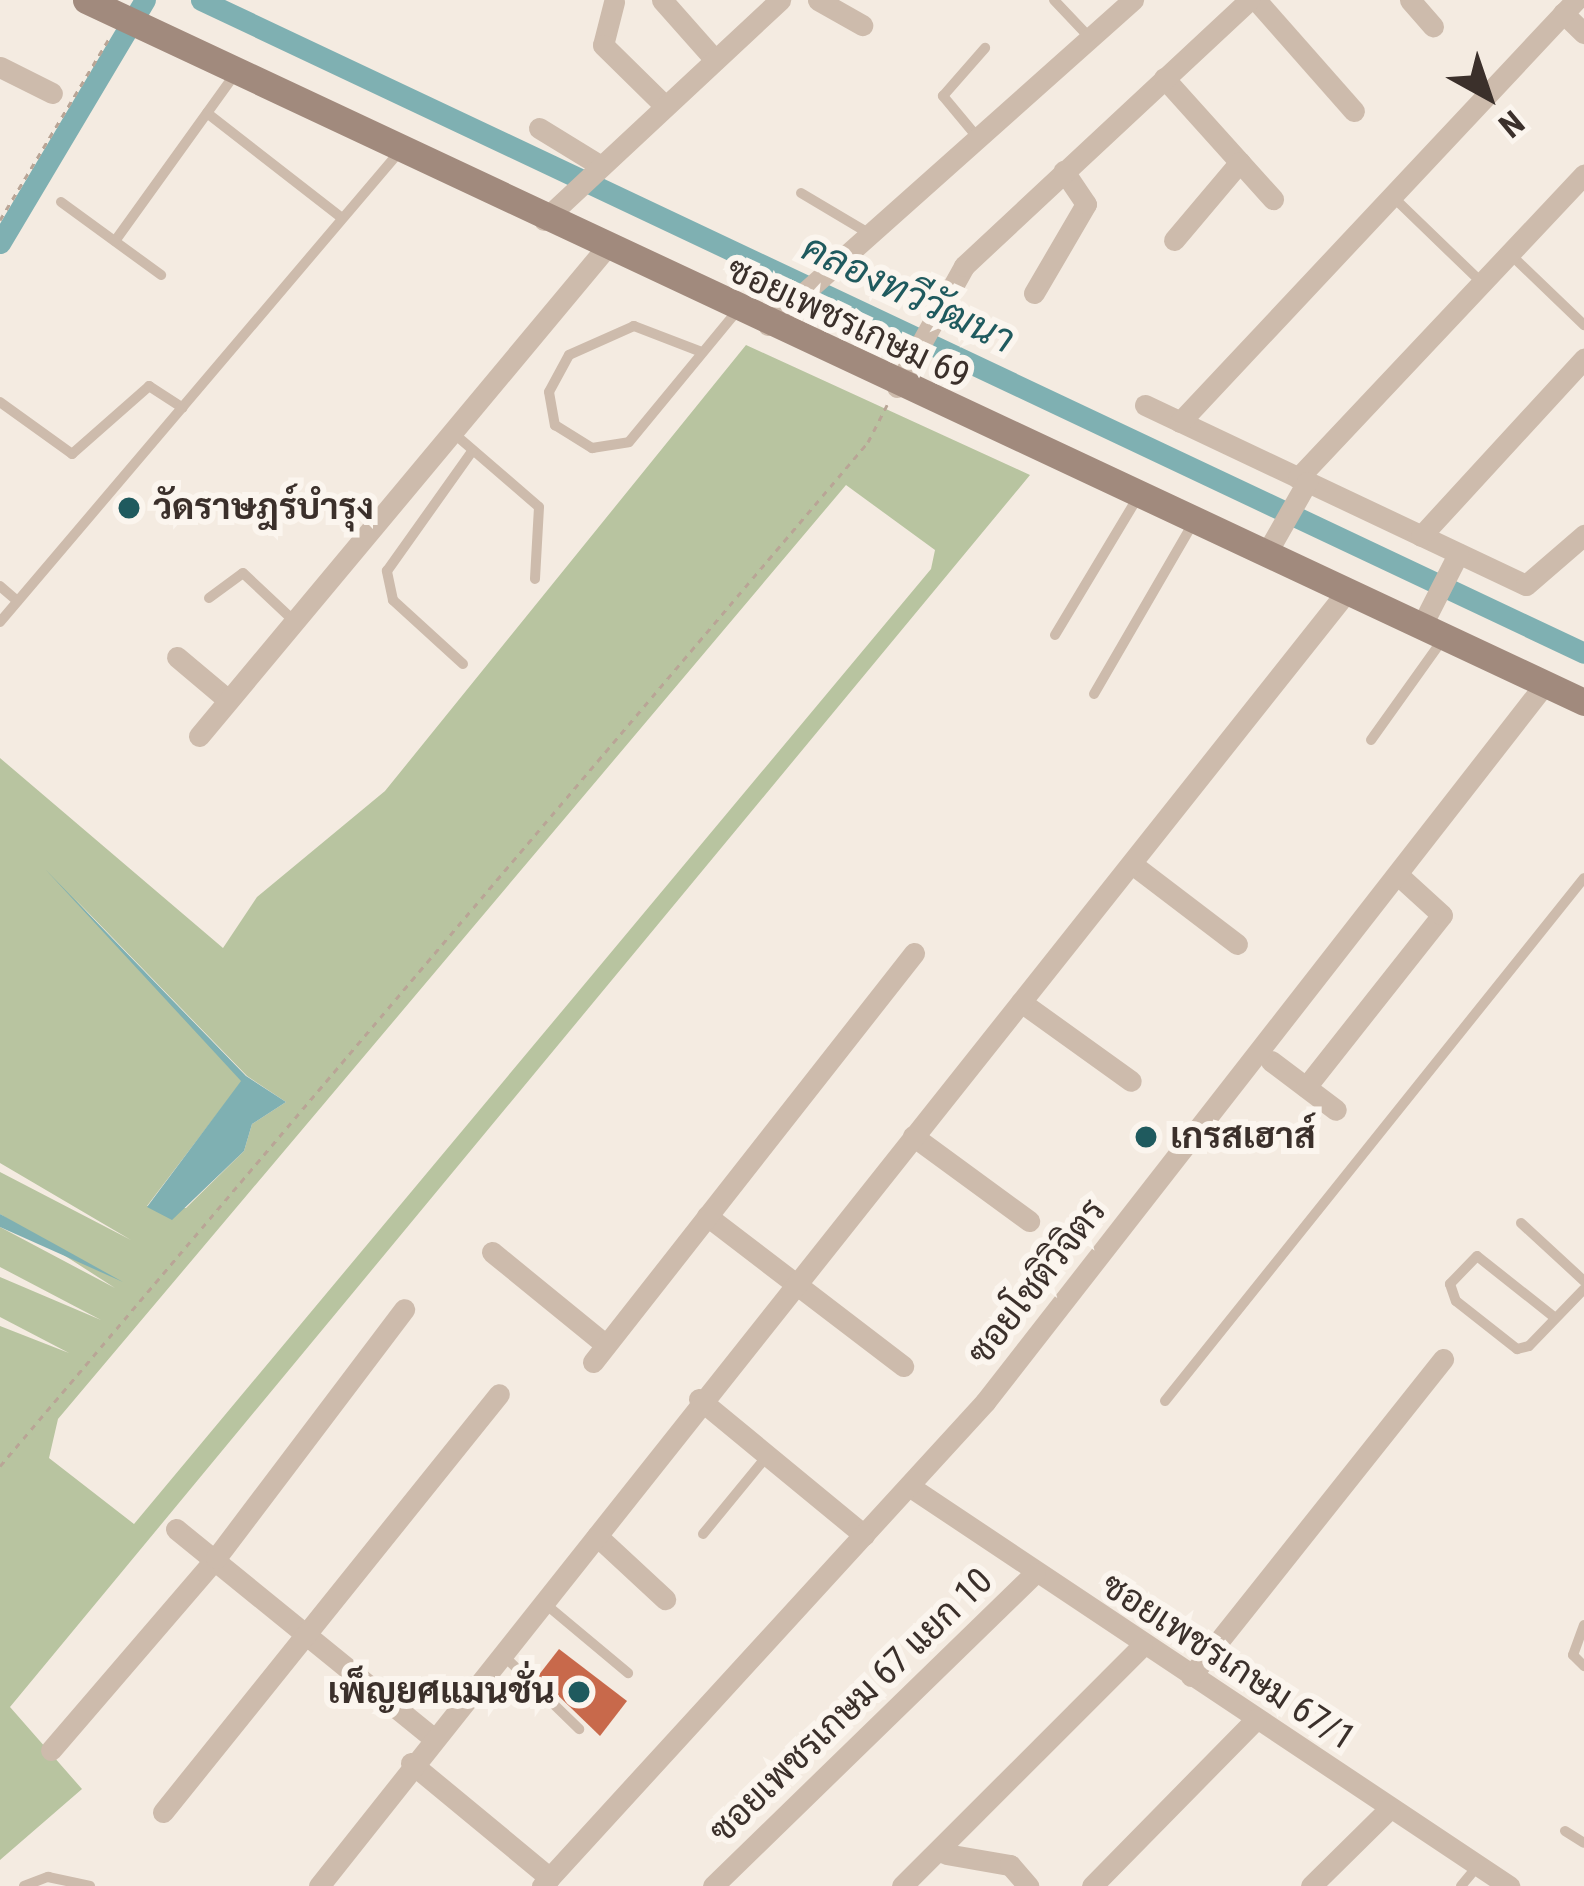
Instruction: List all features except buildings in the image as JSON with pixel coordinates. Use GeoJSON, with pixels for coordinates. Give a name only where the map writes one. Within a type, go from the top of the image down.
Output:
{"type":"FeatureCollection","features":[{"type":"Feature","properties":{"kind":"main road","name":"ซอยเพชรเกษม 69"},"geometry":{"type":"LineString","coordinates":[[90,2],[400,152],[552,212],[605,249],[736,311],[775,319],[901,377],[1193,523],[1270,546],[1348,590],[1432,624],[1584,702]]}},
{"type":"Feature","properties":{"kind":"street"},"geometry":{"type":"LineString","coordinates":[[662,0],[715,60]]}},
{"type":"Feature","properties":{"kind":"street"},"geometry":{"type":"LineString","coordinates":[[552,212],[780,0]]}},
{"type":"Feature","properties":{"kind":"street"},"geometry":{"type":"LineString","coordinates":[[818,0],[862,25]]}},
{"type":"Feature","properties":{"kind":"street"},"geometry":{"type":"LineString","coordinates":[[775,319],[1133,0]]}},
{"type":"Feature","properties":{"kind":"street"},"geometry":{"type":"LineString","coordinates":[[901,377],[933,311],[1064,171],[1252,0],[1354,111]]}},
{"type":"Feature","properties":{"kind":"street"},"geometry":{"type":"LineString","coordinates":[[1409,0],[1433,26]]}},
{"type":"Feature","properties":{"kind":"street"},"geometry":{"type":"LineString","coordinates":[[614,2],[603,45],[665,106]]}},
{"type":"Feature","properties":{"kind":"street"},"geometry":{"type":"LineString","coordinates":[[1180,422],[1570,7],[1584,32]]}},
{"type":"Feature","properties":{"kind":"street"},"geometry":{"type":"LineString","coordinates":[[0,68],[52,93]]}},
{"type":"Feature","properties":{"kind":"street"},"geometry":{"type":"LineString","coordinates":[[1165,78],[1273,199]]}},
{"type":"Feature","properties":{"kind":"street"},"geometry":{"type":"LineString","coordinates":[[539,128],[600,167]]}},
{"type":"Feature","properties":{"kind":"street"},"geometry":{"type":"LineString","coordinates":[[1174,240],[1240,162]]}},
{"type":"Feature","properties":{"kind":"street"},"geometry":{"type":"LineString","coordinates":[[1034,293],[1086,204],[1064,171]]}},
{"type":"Feature","properties":{"kind":"street"},"geometry":{"type":"LineString","coordinates":[[1270,546],[1301,486],[1584,175]]}},
{"type":"Feature","properties":{"kind":"street"},"geometry":{"type":"LineString","coordinates":[[199,736],[605,249]]}},
{"type":"Feature","properties":{"kind":"street"},"geometry":{"type":"LineString","coordinates":[[1421,536],[1584,358]]}},
{"type":"Feature","properties":{"kind":"street"},"geometry":{"type":"LineString","coordinates":[[1145,405],[1301,486],[1534,586],[1584,535]]}},
{"type":"Feature","properties":{"kind":"street"},"geometry":{"type":"LineString","coordinates":[[1432,624],[1458,554]]}},
{"type":"Feature","properties":{"kind":"street"},"geometry":{"type":"LineString","coordinates":[[319,1886],[431,1736],[597,1536],[793,1280],[1348,590]]}},
{"type":"Feature","properties":{"kind":"street"},"geometry":{"type":"LineString","coordinates":[[177,657],[229,700]]}},
{"type":"Feature","properties":{"kind":"street","name":"ซอยโชติวิจิตร"},"geometry":{"type":"LineString","coordinates":[[546,1882],[912,1488],[1545,684]]}},
{"type":"Feature","properties":{"kind":"street"},"geometry":{"type":"LineString","coordinates":[[1132,864],[1237,944]]}},
{"type":"Feature","properties":{"kind":"street"},"geometry":{"type":"LineString","coordinates":[[1306,1087],[1442,915],[1398,874]]}},
{"type":"Feature","properties":{"kind":"street"},"geometry":{"type":"LineString","coordinates":[[492,1252],[600,1354],[914,953]]}},
{"type":"Feature","properties":{"kind":"street"},"geometry":{"type":"LineString","coordinates":[[1021,1002],[1131,1081]]}},
{"type":"Feature","properties":{"kind":"street"},"geometry":{"type":"LineString","coordinates":[[1271,1061],[1336,1110]]}},
{"type":"Feature","properties":{"kind":"street"},"geometry":{"type":"LineString","coordinates":[[913,1136],[1029,1221]]}},
{"type":"Feature","properties":{"kind":"street"},"geometry":{"type":"LineString","coordinates":[[707,1216],[903,1366]]}},
{"type":"Feature","properties":{"kind":"street"},"geometry":{"type":"LineString","coordinates":[[51,1750],[216,1558],[404,1310]]}},
{"type":"Feature","properties":{"kind":"street"},"geometry":{"type":"LineString","coordinates":[[1191,1676],[1443,1359]]}},
{"type":"Feature","properties":{"kind":"street"},"geometry":{"type":"LineString","coordinates":[[163,1812],[312,1636],[499,1394]]}},
{"type":"Feature","properties":{"kind":"street"},"geometry":{"type":"LineString","coordinates":[[699,1399],[864,1535]]}},
{"type":"Feature","properties":{"kind":"street","name":"ซอยเพชรเกษม 67/1"},"geometry":{"type":"LineString","coordinates":[[912,1488],[1142,1646],[1510,1886]]}},
{"type":"Feature","properties":{"kind":"street"},"geometry":{"type":"LineString","coordinates":[[176,1529],[431,1736]]}},
{"type":"Feature","properties":{"kind":"street"},"geometry":{"type":"LineString","coordinates":[[597,1536],[665,1599]]}},
{"type":"Feature","properties":{"kind":"street","name":"ซอยเพชรเกษม 67 แยก 10"},"geometry":{"type":"LineString","coordinates":[[712,1886],[1035,1573]]}},
{"type":"Feature","properties":{"kind":"street"},"geometry":{"type":"LineString","coordinates":[[902,1886],[1142,1646]]}},
{"type":"Feature","properties":{"kind":"street"},"geometry":{"type":"LineString","coordinates":[[1093,1886],[1256,1719]]}},
{"type":"Feature","properties":{"kind":"street"},"geometry":{"type":"LineString","coordinates":[[411,1763],[546,1882]]}},
{"type":"Feature","properties":{"kind":"street"},"geometry":{"type":"LineString","coordinates":[[1312,1886],[1390,1808]]}},
{"type":"Feature","properties":{"kind":"street"},"geometry":{"type":"LineString","coordinates":[[946,1854],[1010,1865],[1028,1886]]}},
{"type":"Feature","properties":{"kind":"lane"},"geometry":{"type":"LineString","coordinates":[[1054,0],[1090,38]]}},
{"type":"Feature","properties":{"kind":"lane"},"geometry":{"type":"LineString","coordinates":[[978,138],[943,96],[986,48]]}},
{"type":"Feature","properties":{"kind":"lane"},"geometry":{"type":"LineString","coordinates":[[115,241],[237,72]]}},
{"type":"Feature","properties":{"kind":"lane"},"geometry":{"type":"LineString","coordinates":[[207,113],[342,218]]}},
{"type":"Feature","properties":{"kind":"lane"},"geometry":{"type":"LineString","coordinates":[[0,622],[400,152]]}},
{"type":"Feature","properties":{"kind":"lane"},"geometry":{"type":"LineString","coordinates":[[801,193],[870,234]]}},
{"type":"Feature","properties":{"kind":"lane"},"geometry":{"type":"LineString","coordinates":[[1391,195],[1483,283]]}},
{"type":"Feature","properties":{"kind":"lane"},"geometry":{"type":"LineString","coordinates":[[62,202],[161,275]]}},
{"type":"Feature","properties":{"kind":"lane"},"geometry":{"type":"LineString","coordinates":[[1510,254],[1584,325]]}},
{"type":"Feature","properties":{"kind":"lane"},"geometry":{"type":"LineString","coordinates":[[699,351],[634,326],[569,355],[549,392],[555,425],[592,448],[629,442],[736,311]]}},
{"type":"Feature","properties":{"kind":"lane"},"geometry":{"type":"LineString","coordinates":[[0,402],[72,454],[149,386],[183,408]]}},
{"type":"Feature","properties":{"kind":"lane"},"geometry":{"type":"LineString","coordinates":[[452,431],[545,518],[535,579]]}},
{"type":"Feature","properties":{"kind":"lane"},"geometry":{"type":"LineString","coordinates":[[463,664],[394,600],[387,572],[473,450]]}},
{"type":"Feature","properties":{"kind":"lane"},"geometry":{"type":"LineString","coordinates":[[1055,635],[1138,497]]}},
{"type":"Feature","properties":{"kind":"lane"},"geometry":{"type":"LineString","coordinates":[[1094,694],[1193,523]]}},
{"type":"Feature","properties":{"kind":"lane"},"geometry":{"type":"LineString","coordinates":[[209,598],[243,573],[292,620]]}},
{"type":"Feature","properties":{"kind":"lane"},"geometry":{"type":"LineString","coordinates":[[0,586],[17,602]]}},
{"type":"Feature","properties":{"kind":"lane"},"geometry":{"type":"LineString","coordinates":[[1371,740],[1432,624]]}},
{"type":"Feature","properties":{"kind":"lane"},"geometry":{"type":"LineString","coordinates":[[1165,1401],[1584,878]]}},
{"type":"Feature","properties":{"kind":"lane"},"geometry":{"type":"LineString","coordinates":[[1521,1223],[1584,1285],[1529,1346],[1510,1347],[1450,1284],[1477,1256],[1554,1318]]}},
{"type":"Feature","properties":{"kind":"lane"},"geometry":{"type":"LineString","coordinates":[[703,1534],[767,1456]]}},
{"type":"Feature","properties":{"kind":"lane"},"geometry":{"type":"LineString","coordinates":[[541,1600],[628,1673]]}},
{"type":"Feature","properties":{"kind":"lane"},"geometry":{"type":"LineString","coordinates":[[1584,1625],[1573,1655],[1584,1666]]}},
{"type":"Feature","properties":{"kind":"lane"},"geometry":{"type":"LineString","coordinates":[[502,1652],[579,1729]]}},
{"type":"Feature","properties":{"kind":"lane"},"geometry":{"type":"LineString","coordinates":[[1565,1831],[1584,1843]]}},
{"type":"Feature","properties":{"kind":"lane"},"geometry":{"type":"LineString","coordinates":[[1461,1886],[1478,1866]]}},
{"type":"Feature","properties":{"kind":"lane"},"geometry":{"type":"LineString","coordinates":[[24,1886],[48,1877],[90,1886]]}},
{"type":"Feature","properties":{"kind":"path"},"geometry":{"type":"LineString","coordinates":[[0,1466],[868,442],[901,377]]}},
{"type":"Feature","properties":{"kind":"green space"},"geometry":{"type":"Polygon","coordinates":[[[746,345],[1030,475],[10,1707],[82,1789],[0,1860],[0,1326],[69,1353],[0,1317],[0,1277],[101,1320],[0,1267],[0,1227],[115,1288],[0,1214],[0,1172],[131,1240],[0,1163],[0,758],[223,948],[257,897],[385,791],[746,345]],[[846,485],[58,1419],[49,1458],[134,1524],[931,569],[935,550],[846,485]],[[74,898],[242,1081],[147,1206],[186,1208],[244,1151],[252,1124],[286,1102],[247,1076],[74,898]]]}},
{"type":"Feature","properties":{"kind":"water"},"geometry":{"type":"Polygon","coordinates":[[[45,869],[246,1076],[286,1102],[252,1124],[244,1151],[172,1220],[147,1207],[241,1081],[45,869]]]}},
{"type":"Feature","properties":{"kind":"water"},"geometry":{"type":"Polygon","coordinates":[[[0,1214],[60,1247],[123,1282],[0,1227],[0,1214]]]}},
{"type":"Feature","properties":{"kind":"waterway"},"geometry":{"type":"LineString","coordinates":[[0,243],[145,0]]}},
{"type":"Feature","properties":{"kind":"waterway","name":"คลองทวีวัฒนา"},"geometry":{"type":"LineString","coordinates":[[201,0],[1584,653]]}},
{"type":"Feature","properties":{"kind":"place","name":"วัดราษฎร์บำรุง"},"geometry":{"type":"Point","coordinates":[129,508]}},
{"type":"Feature","properties":{"kind":"place","name":"เกรสเฮาส์"},"geometry":{"type":"Point","coordinates":[1146,1137]}},
{"type":"Feature","properties":{"kind":"place","name":"เพ็ญยศแมนชั่น"},"geometry":{"type":"Point","coordinates":[579,1692]}}]}
